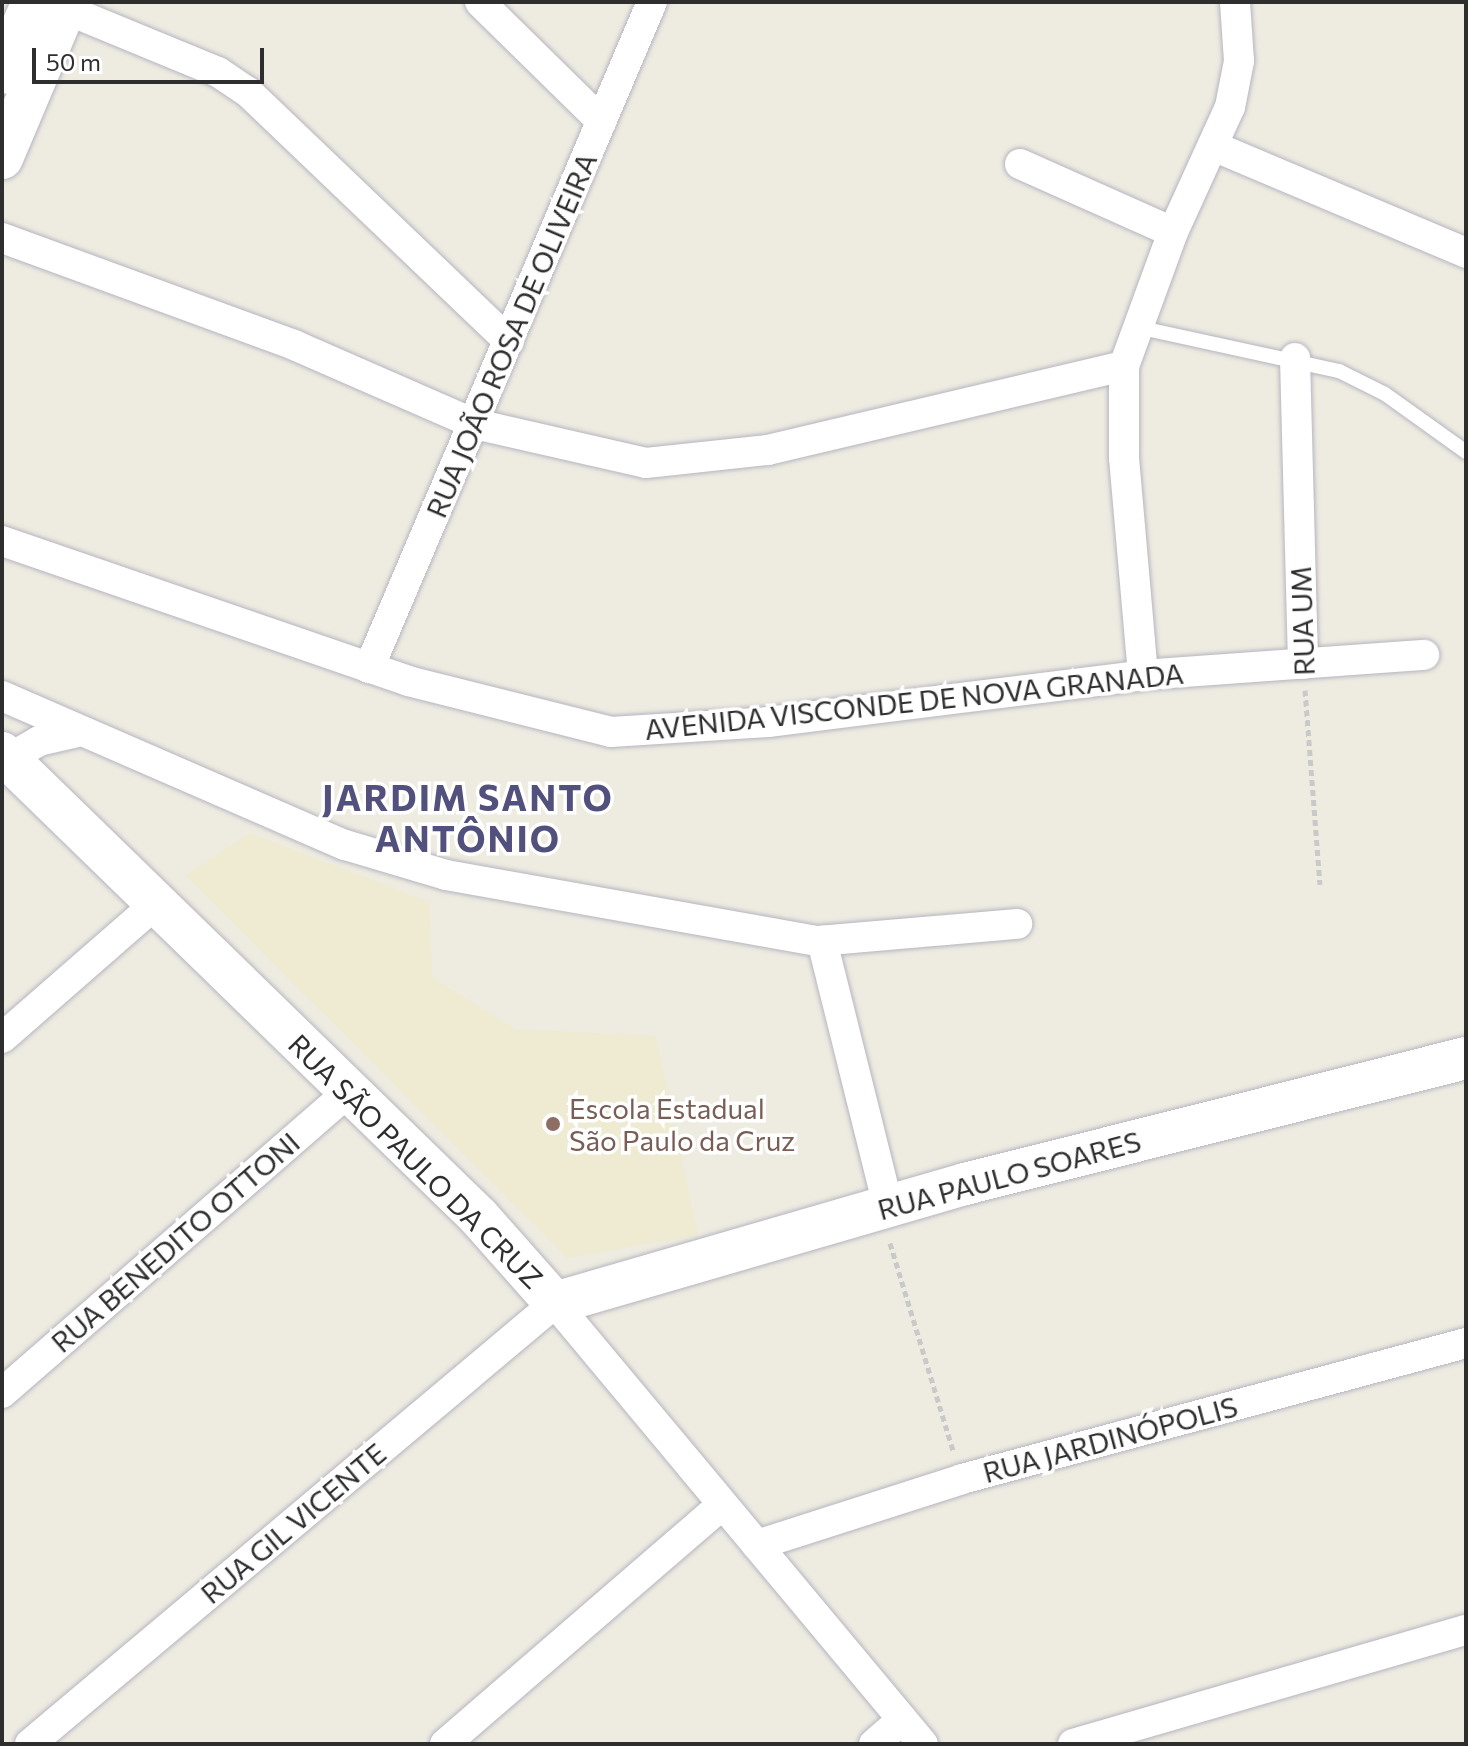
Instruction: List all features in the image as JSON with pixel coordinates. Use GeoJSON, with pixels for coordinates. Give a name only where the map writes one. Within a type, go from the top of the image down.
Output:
{"type":"FeatureCollection","features":[{"type":"Feature","properties":{"kind":"street"},"geometry":{"type":"LineString","coordinates":[[480,2],[601,121]]}},
{"type":"Feature","properties":{"kind":"street","name":"RUA JOÃO ROSA DE OLIVEIRA"},"geometry":{"type":"LineString","coordinates":[[369,668],[652,2]]}},
{"type":"Feature","properties":{"kind":"street"},"geometry":{"type":"LineString","coordinates":[[1143,675],[1124,458],[1124,366],[1173,232],[1213,146],[1238,79],[1235,2]]}},
{"type":"Feature","properties":{"kind":"street"},"geometry":{"type":"LineString","coordinates":[[2,73],[53,4]]}},
{"type":"Feature","properties":{"kind":"street"},"geometry":{"type":"LineString","coordinates":[[2,158],[53,4]]}},
{"type":"Feature","properties":{"kind":"street"},"geometry":{"type":"LineString","coordinates":[[53,4],[218,72],[248,92],[509,341]]}},
{"type":"Feature","properties":{"kind":"street"},"geometry":{"type":"LineString","coordinates":[[1213,146],[1466,253]]}},
{"type":"Feature","properties":{"kind":"street"},"geometry":{"type":"LineString","coordinates":[[1020,164],[1173,232]]}},
{"type":"Feature","properties":{"kind":"street"},"geometry":{"type":"LineString","coordinates":[[2,238],[294,345],[475,424],[624,461],[676,461],[768,450],[1124,366]]}},
{"type":"Feature","properties":{"kind":"street","name":"RUA UM"},"geometry":{"type":"LineString","coordinates":[[1295,358],[1303,664]]}},
{"type":"Feature","properties":{"kind":"street","name":"AVENIDA VISCONDE DE NOVA GRANADA"},"geometry":{"type":"LineString","coordinates":[[2,541],[369,668],[572,726],[611,732],[768,722],[1143,675],[1424,655]]}},
{"type":"Feature","properties":{"kind":"street"},"geometry":{"type":"LineString","coordinates":[[2,696],[77,732],[345,845],[446,875],[774,937],[822,941],[1017,924]]}},
{"type":"Feature","properties":{"kind":"street"},"geometry":{"type":"LineString","coordinates":[[5,756],[39,741],[77,732]]}},
{"type":"Feature","properties":{"kind":"street","name":"RUA SÃO PAULO DA CRUZ"},"geometry":{"type":"LineString","coordinates":[[5,756],[478,1216],[555,1303],[721,1506],[923,1744]]}},
{"type":"Feature","properties":{"kind":"street"},"geometry":{"type":"LineString","coordinates":[[2,1038],[158,902]]}},
{"type":"Feature","properties":{"kind":"street"},"geometry":{"type":"LineString","coordinates":[[822,941],[884,1208]]}},
{"type":"Feature","properties":{"kind":"street","name":"RUA PAULO SOARES"},"geometry":{"type":"LineString","coordinates":[[555,1303],[884,1208],[1466,1058]]}},
{"type":"Feature","properties":{"kind":"street","name":"RUA BENEDITO OTTONI"},"geometry":{"type":"LineString","coordinates":[[2,1393],[349,1091]]}},
{"type":"Feature","properties":{"kind":"street","name":"RUA GIL VICENTE"},"geometry":{"type":"LineString","coordinates":[[30,1744],[555,1303]]}},
{"type":"Feature","properties":{"kind":"street","name":"RUA JARDINÓPOLIS"},"geometry":{"type":"LineString","coordinates":[[757,1545],[962,1479],[1466,1343]]}},
{"type":"Feature","properties":{"kind":"street"},"geometry":{"type":"LineString","coordinates":[[445,1744],[721,1506]]}},
{"type":"Feature","properties":{"kind":"street"},"geometry":{"type":"LineString","coordinates":[[1073,1744],[1466,1630]]}},
{"type":"Feature","properties":{"kind":"street"},"geometry":{"type":"LineString","coordinates":[[874,1744],[902,1720]]}},
{"type":"Feature","properties":{"kind":"lane"},"geometry":{"type":"LineString","coordinates":[[1137,327],[1295,358],[1354,377],[1466,452]]}},
{"type":"Feature","properties":{"kind":"path","name":"RUA UM"},"geometry":{"type":"LineString","coordinates":[[1303,664],[1320,884]]}},
{"type":"Feature","properties":{"kind":"path"},"geometry":{"type":"LineString","coordinates":[[884,1208],[962,1479]]}},
{"type":"Feature","properties":{"kind":"shaded area","name":"Escola Estadual São Paulo da Cruz"},"geometry":{"type":"Polygon","coordinates":[[[250,833],[429,902],[432,977],[515,1029],[656,1036],[698,1235],[567,1258],[185,875],[250,833]]]}},
{"type":"Feature","properties":{"kind":"place","name":"Escola Estadual São Paulo da Cruz"},"geometry":{"type":"Point","coordinates":[553,1124]}},
{"type":"Feature","properties":{"kind":"district","name":"JARDIM SANTO ANTÔNIO"},"geometry":{"type":"Point","coordinates":[468,816]}}]}
